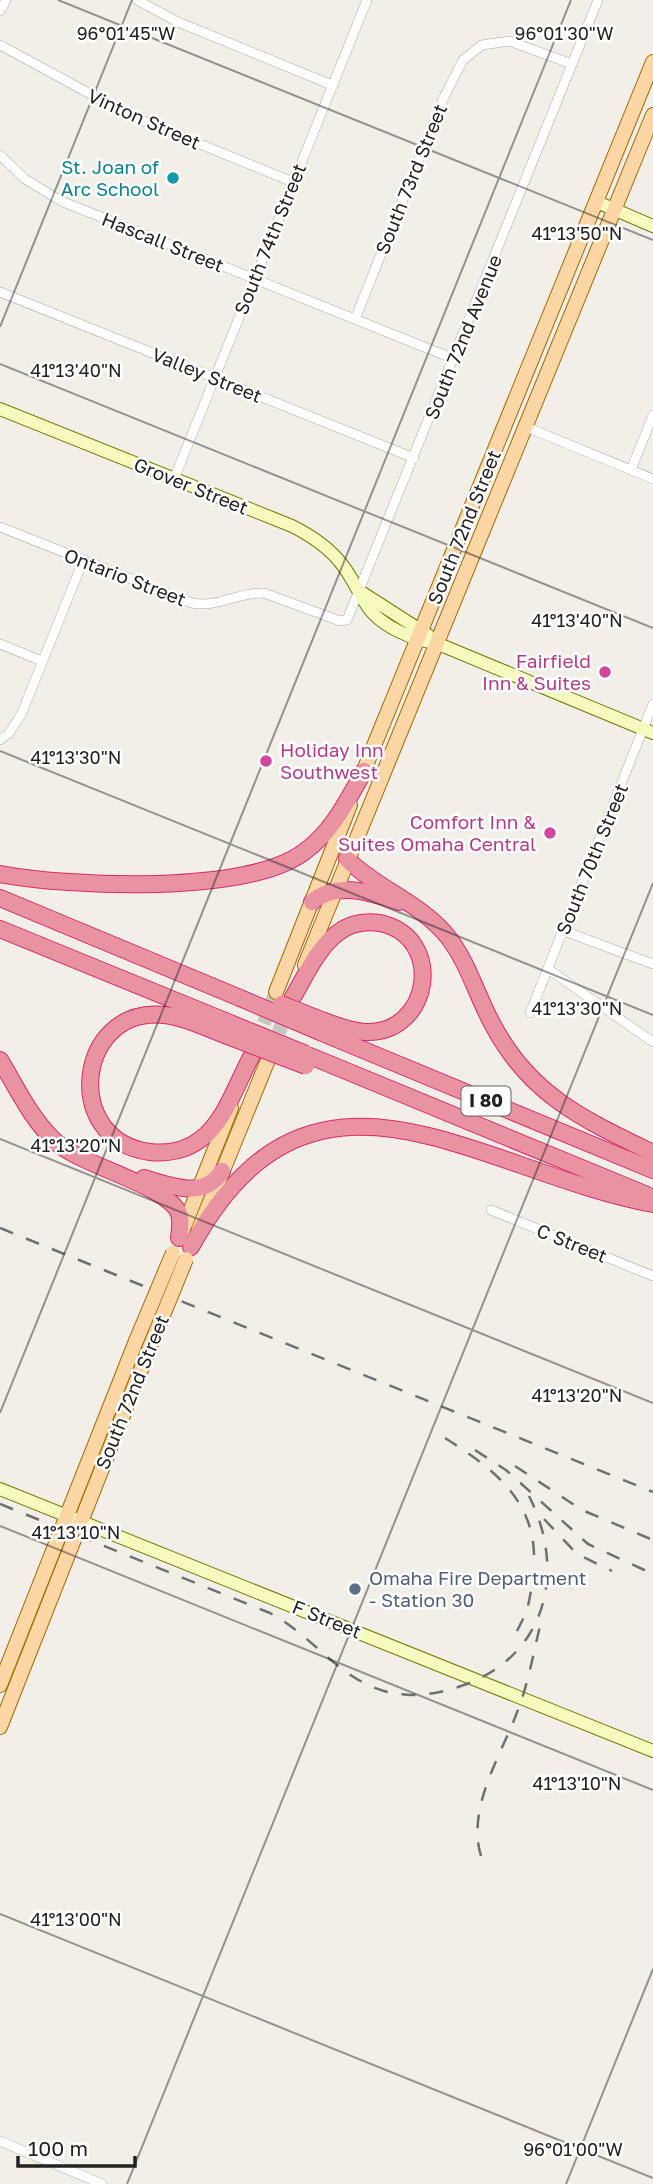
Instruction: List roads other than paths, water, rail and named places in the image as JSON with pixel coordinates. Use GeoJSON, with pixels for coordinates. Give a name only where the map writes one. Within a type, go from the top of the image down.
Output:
{"type":"FeatureCollection","features":[{"type":"Feature","properties":{"kind":"highway"},"geometry":{"type":"LineString","coordinates":[[0,874],[83,883],[225,879],[259,874],[289,862],[316,842],[337,818],[364,771]]}},
{"type":"Feature","properties":{"kind":"highway"},"geometry":{"type":"LineString","coordinates":[[347,859],[369,878],[438,925],[454,945],[497,1033],[533,1082],[570,1111],[653,1153]]}},
{"type":"Feature","properties":{"kind":"highway"},"geometry":{"type":"LineString","coordinates":[[312,902],[335,890],[364,892],[417,909]]}},
{"type":"Feature","properties":{"kind":"highway","name":"I 80"},"geometry":{"type":"LineString","coordinates":[[0,898],[322,1026],[653,1170]]}},
{"type":"Feature","properties":{"kind":"highway"},"geometry":{"type":"LineString","coordinates":[[293,998],[321,951],[345,928],[376,923],[393,928],[408,938],[419,953],[424,975],[420,999],[410,1014],[395,1025],[373,1032],[322,1026]]}},
{"type":"Feature","properties":{"kind":"highway","name":"I 80"},"geometry":{"type":"LineString","coordinates":[[0,929],[228,1029],[653,1198]]}},
{"type":"Feature","properties":{"kind":"highway"},"geometry":{"type":"LineString","coordinates":[[228,1029],[166,1015],[142,1017],[121,1026],[103,1043],[91,1069],[91,1099],[100,1121],[117,1139],[139,1150],[157,1153],[186,1147],[201,1139],[213,1126],[251,1055]]}},
{"type":"Feature","properties":{"kind":"highway"},"geometry":{"type":"LineString","coordinates":[[0,1060],[40,1125],[66,1150],[167,1199],[180,1217],[183,1249]]}},
{"type":"Feature","properties":{"kind":"highway"},"geometry":{"type":"LineString","coordinates":[[183,1249],[217,1204],[254,1164],[288,1142],[332,1127],[369,1125],[414,1133],[513,1161],[606,1195],[653,1204]]}},
{"type":"Feature","properties":{"kind":"highway"},"geometry":{"type":"LineString","coordinates":[[66,1150],[140,1177],[199,1189],[216,1180],[222,1171]]}},
{"type":"Feature","properties":{"kind":"main road","name":"South 72nd Street"},"geometry":{"type":"LineString","coordinates":[[276,992],[653,62]]}},
{"type":"Feature","properties":{"kind":"main road","name":"South 72nd Street"},"geometry":{"type":"LineString","coordinates":[[293,998],[347,859],[653,114]]}},
{"type":"Feature","properties":{"kind":"main road"},"geometry":{"type":"LineString","coordinates":[[513,404],[524,426]]}},
{"type":"Feature","properties":{"kind":"main road","name":"South 72nd Street"},"geometry":{"type":"LineString","coordinates":[[183,1249],[199,1189],[251,1055]]}},
{"type":"Feature","properties":{"kind":"main road","name":"South 72nd Street"},"geometry":{"type":"LineString","coordinates":[[0,1685],[73,1517],[183,1249],[222,1171],[268,1060]]}},
{"type":"Feature","properties":{"kind":"main road","name":"South 72nd Street"},"geometry":{"type":"LineString","coordinates":[[0,1727],[73,1517]]}},
{"type":"Feature","properties":{"kind":"street"},"geometry":{"type":"LineString","coordinates":[[0,11],[6,0]]}},
{"type":"Feature","properties":{"kind":"street"},"geometry":{"type":"LineString","coordinates":[[137,0],[198,31],[332,85]]}},
{"type":"Feature","properties":{"kind":"street","name":"South 74th Street"},"geometry":{"type":"LineString","coordinates":[[174,479],[368,0]]}},
{"type":"Feature","properties":{"kind":"street","name":"South 72nd Avenue"},"geometry":{"type":"LineString","coordinates":[[333,618],[347,620],[361,592],[598,0]]}},
{"type":"Feature","properties":{"kind":"street","name":"South 73rd Street"},"geometry":{"type":"LineString","coordinates":[[355,319],[456,70],[466,56],[479,47],[509,41],[572,64]]}},
{"type":"Feature","properties":{"kind":"street","name":"Vinton Street"},"geometry":{"type":"LineString","coordinates":[[0,45],[131,116],[293,182]]}},
{"type":"Feature","properties":{"kind":"street","name":"Hascall Street"},"geometry":{"type":"LineString","coordinates":[[0,155],[25,179],[52,197],[454,359]]}},
{"type":"Feature","properties":{"kind":"street"},"geometry":{"type":"LineString","coordinates":[[597,202],[653,226]]}},
{"type":"Feature","properties":{"kind":"street","name":"Valley Street"},"geometry":{"type":"LineString","coordinates":[[0,292],[414,458]]}},
{"type":"Feature","properties":{"kind":"street","name":"Grover Street"},"geometry":{"type":"LineString","coordinates":[[0,409],[310,536],[341,563],[370,610],[436,643],[648,731]]}},
{"type":"Feature","properties":{"kind":"street"},"geometry":{"type":"LineString","coordinates":[[631,470],[653,415]]}},
{"type":"Feature","properties":{"kind":"street"},"geometry":{"type":"LineString","coordinates":[[524,426],[653,479]]}},
{"type":"Feature","properties":{"kind":"street","name":"Ontario Street"},"geometry":{"type":"LineString","coordinates":[[0,527],[197,604],[264,593],[333,618]]}},
{"type":"Feature","properties":{"kind":"street"},"geometry":{"type":"LineString","coordinates":[[0,740],[15,726],[83,561]]}},
{"type":"Feature","properties":{"kind":"street"},"geometry":{"type":"LineString","coordinates":[[0,644],[42,661]]}},
{"type":"Feature","properties":{"kind":"street","name":"South 70th Street"},"geometry":{"type":"LineString","coordinates":[[530,1013],[648,731],[653,705]]}},
{"type":"Feature","properties":{"kind":"street"},"geometry":{"type":"LineString","coordinates":[[564,930],[653,964]]}},
{"type":"Feature","properties":{"kind":"street"},"geometry":{"type":"LineString","coordinates":[[548,969],[653,1042]]}},
{"type":"Feature","properties":{"kind":"street","name":"C Street"},"geometry":{"type":"LineString","coordinates":[[491,1210],[653,1276]]}},
{"type":"Feature","properties":{"kind":"street","name":"F Street"},"geometry":{"type":"LineString","coordinates":[[0,1489],[653,1751]]}},
{"type":"Feature","properties":{"kind":"street"},"geometry":{"type":"LineString","coordinates":[[0,2141],[102,2184]]}},
{"type":"Feature","properties":{"kind":"tunnel"},"geometry":{"type":"LineString","coordinates":[[256,1043],[276,992]]}},
{"type":"Feature","properties":{"kind":"tunnel"},"geometry":{"type":"LineString","coordinates":[[271,1052],[288,1009]]}},
{"type":"Feature","properties":{"kind":"railway"},"geometry":{"type":"LineString","coordinates":[[0,1228],[653,1492]]}},
{"type":"Feature","properties":{"kind":"railway"},"geometry":{"type":"LineString","coordinates":[[445,1438],[477,1460],[506,1485],[526,1516],[532,1534],[534,1555]]}},
{"type":"Feature","properties":{"kind":"railway"},"geometry":{"type":"LineString","coordinates":[[475,1450],[506,1470],[588,1544],[653,1574]]}},
{"type":"Feature","properties":{"kind":"railway"},"geometry":{"type":"LineString","coordinates":[[515,1466],[582,1510],[653,1540]]}},
{"type":"Feature","properties":{"kind":"railway"},"geometry":{"type":"LineString","coordinates":[[0,1504],[270,1613],[368,1685],[384,1691],[412,1695],[449,1690],[488,1674],[511,1657],[529,1635],[541,1610],[547,1583],[547,1555],[541,1525],[529,1496]]}},
{"type":"Feature","properties":{"kind":"railway"},"geometry":{"type":"LineString","coordinates":[[544,1519],[577,1554],[612,1571]]}},
{"type":"Feature","properties":{"kind":"railway"},"geometry":{"type":"LineString","coordinates":[[517,1631],[527,1611],[533,1581]]}},
{"type":"Feature","properties":{"kind":"railway"},"geometry":{"type":"LineString","coordinates":[[481,1856],[478,1818],[482,1799],[523,1697],[541,1622]]}},
{"type":"Feature","properties":{"kind":"place","name":"St. Joan of Arc School"},"geometry":{"type":"Point","coordinates":[173,178]}},
{"type":"Feature","properties":{"kind":"place","name":"Fairfield Inn & Suites"},"geometry":{"type":"Point","coordinates":[605,672]}},
{"type":"Feature","properties":{"kind":"place","name":"Holiday Inn Southwest"},"geometry":{"type":"Point","coordinates":[266,761]}},
{"type":"Feature","properties":{"kind":"place","name":"Comfort Inn & Suites Omaha Central"},"geometry":{"type":"Point","coordinates":[550,833]}},
{"type":"Feature","properties":{"kind":"place","name":"Omaha Fire Department - Station 30"},"geometry":{"type":"Point","coordinates":[355,1589]}}]}
